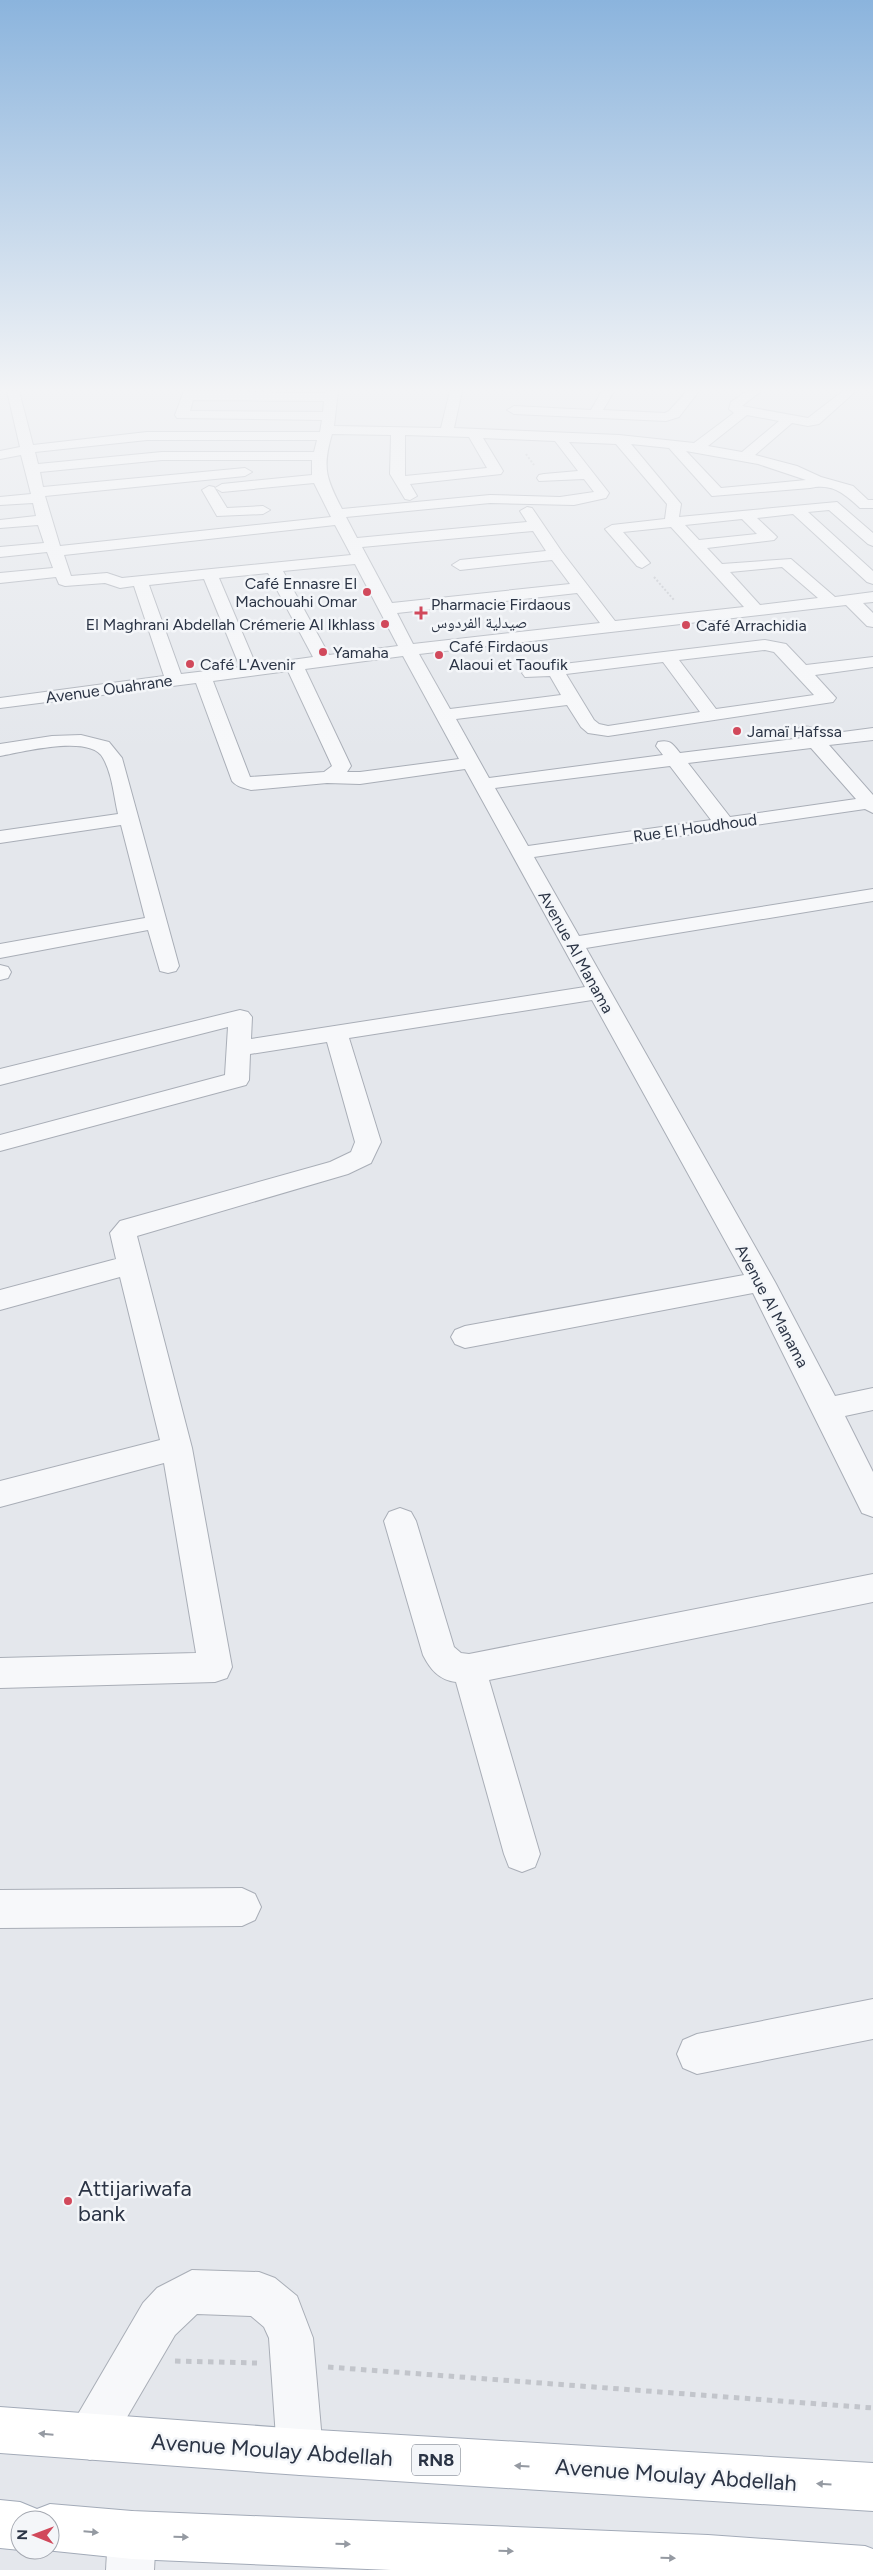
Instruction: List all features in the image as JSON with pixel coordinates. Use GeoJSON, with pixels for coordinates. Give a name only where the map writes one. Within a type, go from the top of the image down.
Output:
{"type":"FeatureCollection","features":[{"type":"Feature","properties":{"kind":"main road","name":"Avenue Moulay Abdellah"},"geometry":{"type":"LineString","coordinates":[[0,2430],[300,2452],[873,2488]]}},
{"type":"Feature","properties":{"kind":"main road"},"geometry":{"type":"LineString","coordinates":[[60,2531],[131,2552],[865,2570]]}},
{"type":"Feature","properties":{"kind":"street"},"geometry":{"type":"LineString","coordinates":[[0,524],[30,511]]}},
{"type":"Feature","properties":{"kind":"street"},"geometry":{"type":"LineString","coordinates":[[44,511],[60,572],[65,581],[107,578],[117,583],[273,568],[339,527],[403,511]]}},
{"type":"Feature","properties":{"kind":"street"},"geometry":{"type":"LineString","coordinates":[[221,511],[222,513],[247,511]]}},
{"type":"Feature","properties":{"kind":"street","name":"Avenue Al Manama"},"geometry":{"type":"LineString","coordinates":[[337,511],[339,527],[386,608],[761,1282],[827,1409],[873,1504]]}},
{"type":"Feature","properties":{"kind":"street"},"geometry":{"type":"LineString","coordinates":[[527,511],[556,555],[611,627]]}},
{"type":"Feature","properties":{"kind":"street"},"geometry":{"type":"LineString","coordinates":[[672,511],[671,516],[674,522],[756,610]]}},
{"type":"Feature","properties":{"kind":"street"},"geometry":{"type":"LineString","coordinates":[[642,563],[612,529],[776,511]]}},
{"type":"Feature","properties":{"kind":"street"},"geometry":{"type":"LineString","coordinates":[[798,511],[873,579]]}},
{"type":"Feature","properties":{"kind":"street"},"geometry":{"type":"LineString","coordinates":[[839,511],[873,541]]}},
{"type":"Feature","properties":{"kind":"street"},"geometry":{"type":"LineString","coordinates":[[695,545],[768,537],[745,514]]}},
{"type":"Feature","properties":{"kind":"street"},"geometry":{"type":"LineString","coordinates":[[0,552],[339,527],[439,535],[536,526]]}},
{"type":"Feature","properties":{"kind":"street"},"geometry":{"type":"LineString","coordinates":[[439,535],[481,599]]}},
{"type":"Feature","properties":{"kind":"street"},"geometry":{"type":"LineString","coordinates":[[460,565],[556,555]]}},
{"type":"Feature","properties":{"kind":"street"},"geometry":{"type":"LineString","coordinates":[[718,569],[786,562],[830,601]]}},
{"type":"Feature","properties":{"kind":"street"},"geometry":{"type":"LineString","coordinates":[[273,568],[324,661]]}},
{"type":"Feature","properties":{"kind":"street"},"geometry":{"type":"LineString","coordinates":[[0,578],[60,572]]}},
{"type":"Feature","properties":{"kind":"street"},"geometry":{"type":"LineString","coordinates":[[210,574],[250,670]]}},
{"type":"Feature","properties":{"kind":"street"},"geometry":{"type":"LineString","coordinates":[[140,581],[174,680]]}},
{"type":"Feature","properties":{"kind":"street"},"geometry":{"type":"LineString","coordinates":[[386,608],[581,588]]}},
{"type":"Feature","properties":{"kind":"street","name":"Avenue Ouahrane"},"geometry":{"type":"LineString","coordinates":[[0,703],[408,650],[873,596]]}},
{"type":"Feature","properties":{"kind":"street"},"geometry":{"type":"LineString","coordinates":[[849,599],[873,622]]}},
{"type":"Feature","properties":{"kind":"street"},"geometry":{"type":"LineString","coordinates":[[695,617],[729,649]]}},
{"type":"Feature","properties":{"kind":"street"},"geometry":{"type":"LineString","coordinates":[[587,630],[613,664]]}},
{"type":"Feature","properties":{"kind":"street"},"geometry":{"type":"LineString","coordinates":[[531,673],[555,670],[613,664],[729,649],[774,645],[780,648],[827,698],[784,706],[608,731],[594,729],[587,723],[555,670]]}},
{"type":"Feature","properties":{"kind":"street"},"geometry":{"type":"LineString","coordinates":[[668,657],[712,716]]}},
{"type":"Feature","properties":{"kind":"street"},"geometry":{"type":"LineString","coordinates":[[802,671],[873,662]]}},
{"type":"Feature","properties":{"kind":"street"},"geometry":{"type":"LineString","coordinates":[[294,664],[342,766],[338,773],[327,777]]}},
{"type":"Feature","properties":{"kind":"street"},"geometry":{"type":"LineString","coordinates":[[202,676],[242,781],[251,784],[327,777],[360,778],[471,763]]}},
{"type":"Feature","properties":{"kind":"street"},"geometry":{"type":"LineString","coordinates":[[445,715],[573,699]]}},
{"type":"Feature","properties":{"kind":"street"},"geometry":{"type":"LineString","coordinates":[[784,706],[871,805]]}},
{"type":"Feature","properties":{"kind":"street"},"geometry":{"type":"LineString","coordinates":[[650,726],[725,824]]}},
{"type":"Feature","properties":{"kind":"street"},"geometry":{"type":"LineString","coordinates":[[484,784],[674,758],[873,734]]}},
{"type":"Feature","properties":{"kind":"street"},"geometry":{"type":"LineString","coordinates":[[0,750],[73,741],[89,741],[104,746],[113,758],[168,966]]}},
{"type":"Feature","properties":{"kind":"street","name":"Rue El Houdhoud"},"geometry":{"type":"LineString","coordinates":[[521,853],[871,805]]}},
{"type":"Feature","properties":{"kind":"street"},"geometry":{"type":"LineString","coordinates":[[0,837],[129,818]]}},
{"type":"Feature","properties":{"kind":"street"},"geometry":{"type":"LineString","coordinates":[[572,944],[872,897]]}},
{"type":"Feature","properties":{"kind":"street"},"geometry":{"type":"LineString","coordinates":[[0,951],[156,922]]}},
{"type":"Feature","properties":{"kind":"street"},"geometry":{"type":"LineString","coordinates":[[239,1048],[599,992]]}},
{"type":"Feature","properties":{"kind":"street"},"geometry":{"type":"LineString","coordinates":[[0,1077],[240,1017],[237,1080],[0,1143]]}},
{"type":"Feature","properties":{"kind":"street"},"geometry":{"type":"LineString","coordinates":[[0,1672],[215,1667],[177,1448],[132,1264],[122,1238],[125,1231],[129,1228],[324,1173],[362,1157],[367,1150],[367,1136],[336,1033]]}},
{"type":"Feature","properties":{"kind":"street"},"geometry":{"type":"LineString","coordinates":[[0,1300],[132,1264]]}},
{"type":"Feature","properties":{"kind":"street"},"geometry":{"type":"LineString","coordinates":[[464,1337],[761,1282]]}},
{"type":"Feature","properties":{"kind":"street"},"geometry":{"type":"LineString","coordinates":[[827,1409],[873,1399]]}},
{"type":"Feature","properties":{"kind":"street"},"geometry":{"type":"LineString","coordinates":[[0,1494],[177,1448]]}},
{"type":"Feature","properties":{"kind":"street"},"geometry":{"type":"LineString","coordinates":[[400,1521],[440,1655],[452,1667],[469,1670],[873,1588]]}},
{"type":"Feature","properties":{"kind":"street"},"geometry":{"type":"LineString","coordinates":[[469,1670],[522,1854]]}},
{"type":"Feature","properties":{"kind":"street"},"geometry":{"type":"LineString","coordinates":[[0,1909],[242,1907]]}},
{"type":"Feature","properties":{"kind":"street"},"geometry":{"type":"LineString","coordinates":[[697,2054],[873,2019]]}},
{"type":"Feature","properties":{"kind":"street"},"geometry":{"type":"LineString","coordinates":[[90,2437],[159,2319],[173,2304],[192,2292],[259,2294],[281,2312],[291,2338],[300,2452]]}},
{"type":"Feature","properties":{"kind":"path"},"geometry":{"type":"LineString","coordinates":[[642,563],[695,617]]}},
{"type":"Feature","properties":{"kind":"path"},"geometry":{"type":"LineString","coordinates":[[135,2360],[293,2364],[873,2408]]}},
{"type":"Feature","properties":{"kind":"place","name":"Café Ennasre El Machouahi Omar"},"geometry":{"type":"Point","coordinates":[367,592]}},
{"type":"Feature","properties":{"kind":"place","name":"Pharmacie Firdaous صيدلية الفردوس"},"geometry":{"type":"Point","coordinates":[421,613]}},
{"type":"Feature","properties":{"kind":"place","name":"El Maghrani Abdellah Crémerie Al Ikhlass"},"geometry":{"type":"Point","coordinates":[385,624]}},
{"type":"Feature","properties":{"kind":"place","name":"Café Arrachidia"},"geometry":{"type":"Point","coordinates":[686,625]}},
{"type":"Feature","properties":{"kind":"place","name":"Yamaha"},"geometry":{"type":"Point","coordinates":[323,652]}},
{"type":"Feature","properties":{"kind":"place","name":"Café Firdaous Alaoui et Taoufik"},"geometry":{"type":"Point","coordinates":[439,655]}},
{"type":"Feature","properties":{"kind":"place","name":"Café L'Avenir"},"geometry":{"type":"Point","coordinates":[190,664]}},
{"type":"Feature","properties":{"kind":"place","name":"Jamaï Hafssa"},"geometry":{"type":"Point","coordinates":[737,731]}},
{"type":"Feature","properties":{"kind":"place","name":"Attijariwafa bank"},"geometry":{"type":"Point","coordinates":[68,2201]}}]}
